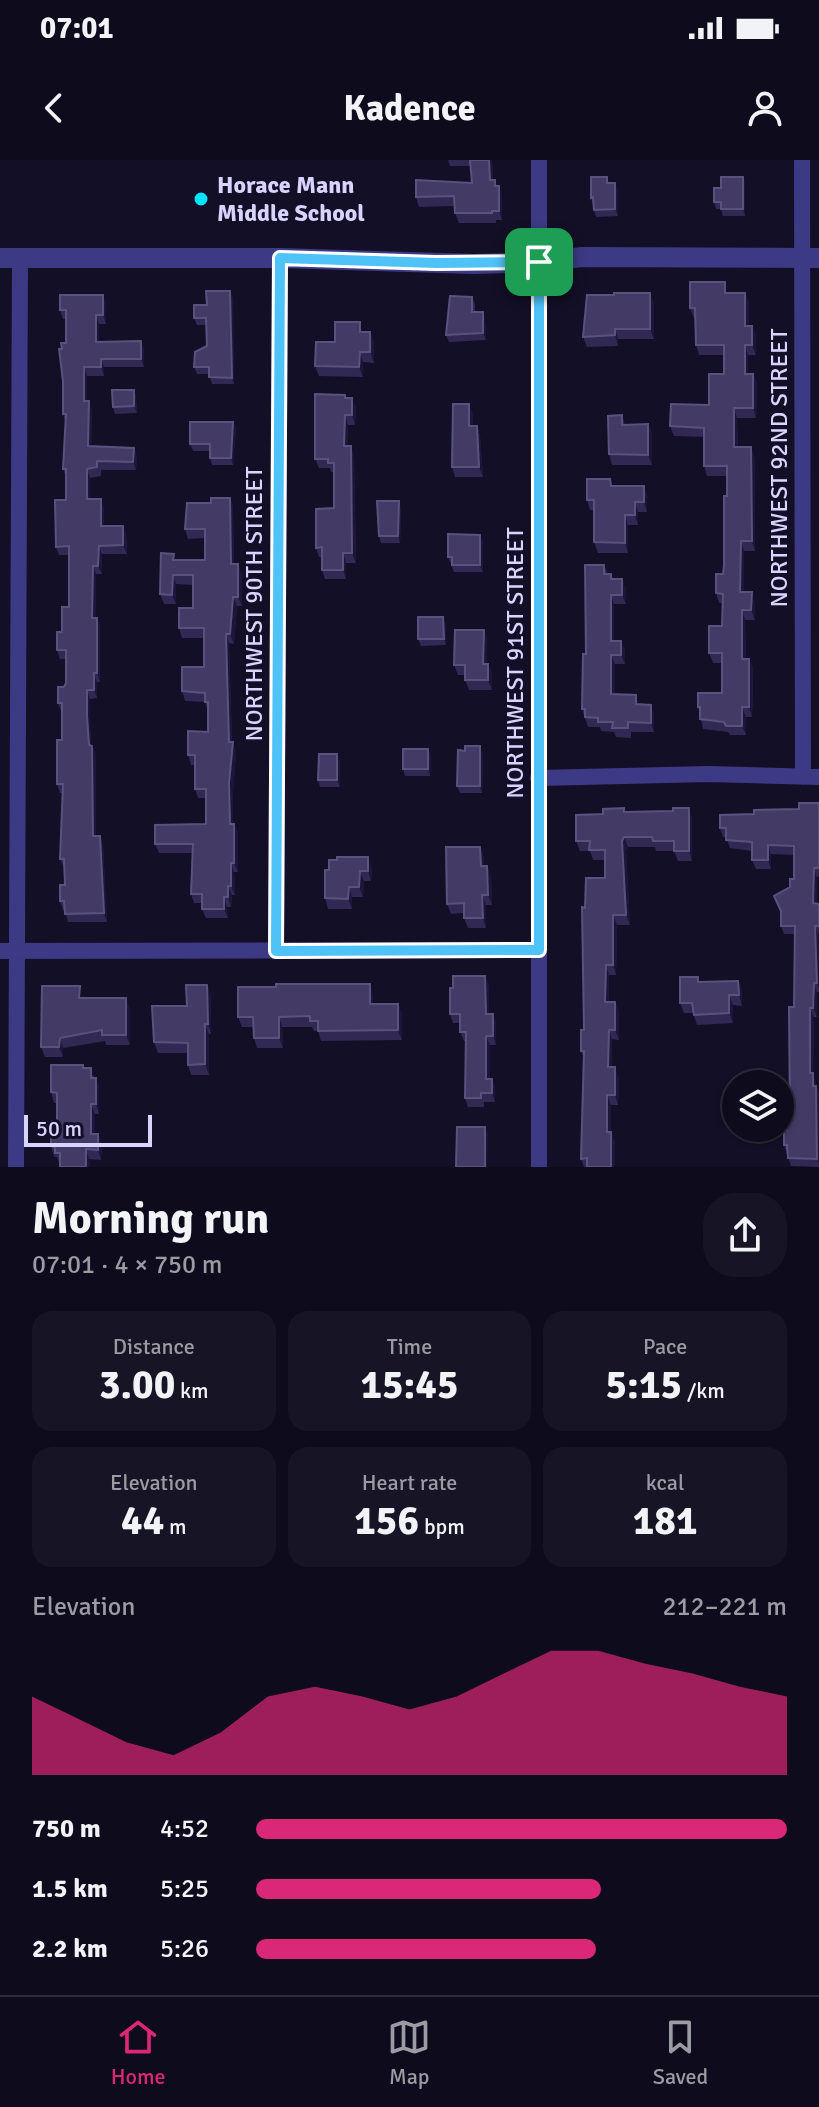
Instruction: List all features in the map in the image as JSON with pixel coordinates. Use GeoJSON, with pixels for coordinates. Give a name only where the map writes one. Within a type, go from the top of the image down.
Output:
{"type":"FeatureCollection","features":[{"type":"Feature","properties":{"kind":"street","name":"NORTHWEST 91ST STREET"},"geometry":{"type":"LineString","coordinates":[[539,160],[539,1167]]}},
{"type":"Feature","properties":{"kind":"street","name":"NORTHWEST 92ND STREET"},"geometry":{"type":"LineString","coordinates":[[802,160],[811,258],[811,777]]}},
{"type":"Feature","properties":{"kind":"street"},"geometry":{"type":"LineString","coordinates":[[16,1167],[19,951],[10,258],[280,258],[449,263],[539,262],[582,257],[811,258]]}},
{"type":"Feature","properties":{"kind":"street","name":"NORTHWEST 90TH STREET"},"geometry":{"type":"LineString","coordinates":[[276,951],[280,258]]}},
{"type":"Feature","properties":{"kind":"street"},"geometry":{"type":"LineString","coordinates":[[538,778],[708,774],[811,777]]}},
{"type":"Feature","properties":{"kind":"street"},"geometry":{"type":"LineString","coordinates":[[0,951],[539,950]]}},
{"type":"Feature","properties":{"kind":"building"},"geometry":{"type":"Polygon","coordinates":[[[470,160],[489,160],[490,180],[495,180],[495,186],[499,186],[499,211],[455,213],[454,196],[416,197],[416,180],[472,183],[470,160]]]}},
{"type":"Feature","properties":{"kind":"building"},"geometry":{"type":"Polygon","coordinates":[[[591,177],[607,177],[607,183],[615,183],[615,209],[594,210],[591,177]]]}},
{"type":"Feature","properties":{"kind":"building"},"geometry":{"type":"Polygon","coordinates":[[[721,177],[743,177],[743,209],[721,209],[721,202],[714,202],[714,188],[721,188],[721,177]]]}},
{"type":"Feature","properties":{"kind":"building"},"geometry":{"type":"Polygon","coordinates":[[[690,282],[725,282],[725,293],[745,293],[745,326],[752,326],[752,345],[745,345],[745,374],[753,374],[753,408],[734,408],[734,447],[751,447],[752,541],[741,541],[740,592],[752,592],[751,610],[742,610],[742,659],[749,659],[749,707],[742,707],[742,726],[726,726],[724,722],[700,719],[698,707],[698,693],[722,693],[722,653],[709,653],[709,626],[722,626],[723,594],[716,593],[716,574],[723,574],[724,565],[727,466],[704,466],[704,428],[670,426],[671,404],[709,405],[709,374],[724,374],[724,345],[696,345],[695,308],[690,308],[690,282]]]}},
{"type":"Feature","properties":{"kind":"building"},"geometry":{"type":"Polygon","coordinates":[[[206,291],[230,291],[232,378],[209,377],[209,367],[194,367],[195,352],[207,346],[206,318],[194,318],[194,305],[207,305],[206,291]]]}},
{"type":"Feature","properties":{"kind":"building"},"geometry":{"type":"Polygon","coordinates":[[[650,293],[650,329],[615,329],[615,335],[583,337],[587,295],[650,293]]]}},
{"type":"Feature","properties":{"kind":"building"},"geometry":{"type":"Polygon","coordinates":[[[60,295],[103,295],[103,315],[96,315],[96,342],[141,341],[141,359],[101,359],[101,367],[84,367],[84,401],[89,401],[88,446],[134,448],[133,462],[97,461],[97,467],[87,469],[87,499],[101,499],[101,526],[123,526],[123,545],[99,546],[98,566],[93,566],[92,618],[97,618],[97,673],[94,673],[94,690],[87,690],[87,716],[89,745],[92,746],[93,836],[100,836],[104,913],[65,914],[64,901],[60,901],[60,885],[65,885],[64,859],[60,859],[63,784],[57,784],[57,740],[62,740],[62,703],[58,703],[58,687],[64,687],[66,683],[66,650],[57,650],[57,632],[62,632],[62,607],[69,607],[69,546],[56,547],[55,500],[66,500],[66,469],[63,469],[66,414],[63,414],[59,349],[62,349],[61,343],[66,343],[66,310],[60,310],[60,295]]]}},
{"type":"Feature","properties":{"kind":"building"},"geometry":{"type":"Polygon","coordinates":[[[450,296],[472,297],[472,312],[483,312],[483,333],[446,335],[450,296]]]}},
{"type":"Feature","properties":{"kind":"building"},"geometry":{"type":"Polygon","coordinates":[[[335,322],[360,322],[360,332],[370,332],[370,352],[360,352],[359,367],[315,366],[316,342],[335,342],[335,322]]]}},
{"type":"Feature","properties":{"kind":"building"},"geometry":{"type":"Polygon","coordinates":[[[112,390],[134,390],[134,406],[113,407],[112,390]]]}},
{"type":"Feature","properties":{"kind":"building"},"geometry":{"type":"Polygon","coordinates":[[[315,394],[352,398],[352,415],[345,415],[344,446],[351,446],[352,553],[343,553],[343,570],[322,570],[322,547],[316,548],[316,509],[334,508],[334,463],[328,463],[328,459],[315,459],[315,394]]]}},
{"type":"Feature","properties":{"kind":"building"},"geometry":{"type":"Polygon","coordinates":[[[453,404],[469,404],[469,426],[477,426],[479,467],[452,467],[453,404]]]}},
{"type":"Feature","properties":{"kind":"building"},"geometry":{"type":"Polygon","coordinates":[[[622,415],[622,425],[648,424],[648,455],[609,454],[608,416],[622,415]]]}},
{"type":"Feature","properties":{"kind":"building"},"geometry":{"type":"Polygon","coordinates":[[[190,422],[233,422],[231,458],[210,458],[210,444],[190,444],[190,422]]]}},
{"type":"Feature","properties":{"kind":"building"},"geometry":{"type":"Polygon","coordinates":[[[587,479],[610,479],[611,486],[644,486],[644,502],[635,502],[635,515],[625,515],[625,543],[594,542],[594,500],[587,500],[587,479]]]}},
{"type":"Feature","properties":{"kind":"building"},"geometry":{"type":"Polygon","coordinates":[[[211,498],[230,498],[231,564],[238,564],[238,597],[233,597],[230,634],[226,634],[229,742],[233,742],[229,783],[230,824],[234,824],[234,863],[231,863],[231,886],[228,886],[228,897],[224,897],[224,909],[202,909],[202,894],[191,894],[193,844],[155,844],[155,825],[206,824],[206,789],[195,789],[195,755],[188,755],[188,731],[208,732],[208,702],[205,702],[205,693],[182,691],[182,667],[204,667],[204,628],[179,628],[179,608],[193,608],[193,575],[173,575],[172,595],[160,594],[161,553],[174,554],[173,560],[205,560],[205,529],[185,529],[187,503],[211,503],[211,498]]]}},
{"type":"Feature","properties":{"kind":"building"},"geometry":{"type":"Polygon","coordinates":[[[377,501],[399,501],[398,536],[379,536],[377,501]]]}},
{"type":"Feature","properties":{"kind":"building"},"geometry":{"type":"Polygon","coordinates":[[[448,534],[480,535],[480,565],[452,565],[452,557],[448,557],[448,534]]]}},
{"type":"Feature","properties":{"kind":"building"},"geometry":{"type":"Polygon","coordinates":[[[585,565],[604,565],[604,574],[611,574],[611,579],[622,579],[622,595],[611,595],[611,641],[621,641],[621,655],[611,655],[611,694],[636,695],[636,704],[651,705],[651,723],[628,722],[628,728],[612,728],[613,722],[598,722],[598,718],[585,717],[585,709],[582,709],[583,654],[586,654],[585,565]]]}},
{"type":"Feature","properties":{"kind":"building"},"geometry":{"type":"Polygon","coordinates":[[[418,617],[443,617],[444,639],[418,639],[418,617]]]}},
{"type":"Feature","properties":{"kind":"building"},"geometry":{"type":"Polygon","coordinates":[[[455,630],[484,630],[483,664],[488,664],[488,680],[465,680],[465,665],[454,665],[455,630]]]}},
{"type":"Feature","properties":{"kind":"building"},"geometry":{"type":"Polygon","coordinates":[[[465,746],[480,746],[480,786],[457,786],[458,750],[465,751],[465,746]]]}},
{"type":"Feature","properties":{"kind":"building"},"geometry":{"type":"Polygon","coordinates":[[[403,749],[428,749],[428,769],[403,769],[403,749]]]}},
{"type":"Feature","properties":{"kind":"building"},"geometry":{"type":"Polygon","coordinates":[[[319,754],[337,754],[337,780],[318,780],[319,754]]]}},
{"type":"Feature","properties":{"kind":"building"},"geometry":{"type":"Polygon","coordinates":[[[799,803],[819,803],[819,868],[814,868],[813,903],[819,904],[819,926],[815,926],[817,983],[814,983],[813,1008],[810,1008],[810,1073],[813,1073],[813,1086],[816,1086],[817,1159],[788,1158],[787,1145],[784,1145],[784,1142],[794,1142],[794,1070],[790,1070],[789,1007],[794,1007],[795,926],[781,926],[781,911],[774,896],[790,887],[790,879],[794,879],[794,846],[768,845],[768,860],[752,860],[752,842],[726,840],[726,828],[720,828],[720,815],[754,814],[754,810],[799,809],[799,803]]]}},
{"type":"Feature","properties":{"kind":"building"},"geometry":{"type":"Polygon","coordinates":[[[624,808],[624,812],[689,808],[689,851],[674,851],[674,841],[653,841],[652,837],[624,837],[622,841],[626,915],[613,915],[613,965],[606,965],[605,1002],[615,1002],[615,1030],[609,1030],[608,1067],[615,1067],[615,1095],[607,1095],[611,1167],[587,1167],[587,1158],[581,1159],[584,1051],[581,1051],[581,1030],[584,1030],[582,907],[585,908],[586,878],[605,878],[605,850],[589,850],[590,841],[576,841],[576,815],[603,814],[603,809],[624,808]]]}},
{"type":"Feature","properties":{"kind":"building"},"geometry":{"type":"Polygon","coordinates":[[[446,847],[480,847],[481,866],[487,866],[488,895],[482,895],[483,918],[464,918],[464,903],[447,904],[446,847]]]}},
{"type":"Feature","properties":{"kind":"building"},"geometry":{"type":"Polygon","coordinates":[[[337,857],[368,857],[368,871],[360,871],[359,887],[349,887],[348,899],[325,898],[325,870],[329,870],[329,860],[337,860],[337,857]]]}},
{"type":"Feature","properties":{"kind":"building"},"geometry":{"type":"Polygon","coordinates":[[[453,976],[485,976],[486,1014],[493,1014],[493,1036],[486,1036],[486,1079],[492,1079],[492,1093],[481,1093],[481,1098],[465,1098],[466,1032],[460,1032],[460,1014],[450,1014],[453,976]]]}},
{"type":"Feature","properties":{"kind":"building"},"geometry":{"type":"Polygon","coordinates":[[[680,977],[698,977],[698,982],[738,981],[739,995],[729,995],[729,1013],[694,1015],[692,1003],[680,1003],[680,977]]]}},
{"type":"Feature","properties":{"kind":"building"},"geometry":{"type":"Polygon","coordinates":[[[276,984],[370,984],[370,1004],[398,1004],[398,1030],[318,1031],[318,1021],[310,1021],[310,1016],[279,1017],[279,1038],[254,1038],[253,1017],[238,1017],[238,987],[276,987],[276,984]]]}},
{"type":"Feature","properties":{"kind":"building"},"geometry":{"type":"Polygon","coordinates":[[[186,985],[207,985],[205,1064],[188,1065],[188,1043],[154,1042],[152,1006],[187,1006],[186,985]]]}},
{"type":"Feature","properties":{"kind":"building"},"geometry":{"type":"Polygon","coordinates":[[[42,986],[80,986],[79,998],[126,998],[126,1035],[102,1035],[102,1030],[60,1038],[59,1047],[41,1047],[42,986]]]}},
{"type":"Feature","properties":{"kind":"building"},"geometry":{"type":"Polygon","coordinates":[[[51,1065],[83,1065],[83,1068],[91,1068],[91,1078],[96,1078],[96,1104],[91,1104],[91,1134],[98,1134],[98,1150],[86,1149],[86,1167],[60,1167],[60,1153],[55,1153],[55,1147],[51,1146],[51,1133],[57,1133],[57,1093],[51,1092],[51,1065]]]}},
{"type":"Feature","properties":{"kind":"building"},"geometry":{"type":"Polygon","coordinates":[[[457,1127],[485,1127],[485,1167],[456,1167],[457,1127]]]}},
{"type":"Feature","properties":{"kind":"place","name":"Horace Mann Middle School"},"geometry":{"type":"Point","coordinates":[201,199]}},
{"type":"Feature","properties":{"kind":"route"},"geometry":{"type":"LineString","coordinates":[[280,258],[474,264],[539,262],[539,950],[276,951],[280,258]]}}]}
